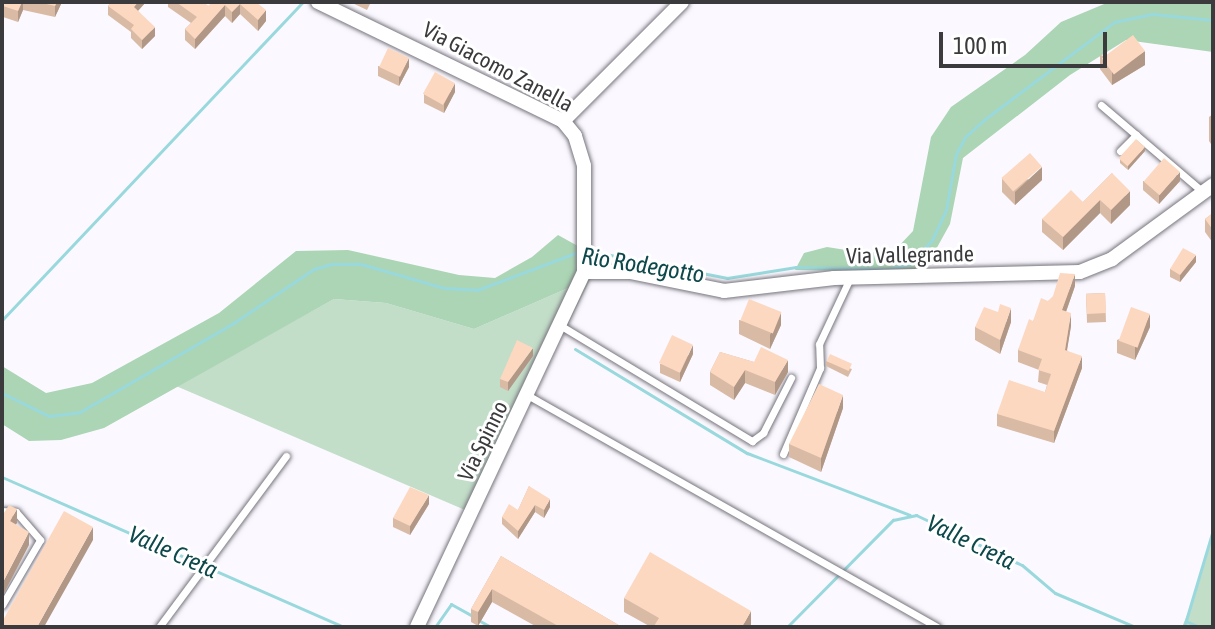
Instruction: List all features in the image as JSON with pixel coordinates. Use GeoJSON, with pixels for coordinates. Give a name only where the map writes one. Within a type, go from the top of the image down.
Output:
{"type":"FeatureCollection","features":[{"type":"Feature","properties":{"kind":"street","name":"Via Giacomo Zanella"},"geometry":{"type":"LineString","coordinates":[[318,2],[563,121],[575,136],[584,166],[584,272]]}},
{"type":"Feature","properties":{"kind":"street"},"geometry":{"type":"LineString","coordinates":[[563,121],[682,2]]}},
{"type":"Feature","properties":{"kind":"street"},"geometry":{"type":"LineString","coordinates":[[575,136],[584,103]]}},
{"type":"Feature","properties":{"kind":"street","name":"Via Vallegrande"},"geometry":{"type":"LineString","coordinates":[[584,272],[630,272],[724,291],[850,278],[1080,272],[1112,259],[1208,189]]}},
{"type":"Feature","properties":{"kind":"street","name":"Via Spinno"},"geometry":{"type":"LineString","coordinates":[[417,627],[529,396],[558,324],[584,272]]}},
{"type":"Feature","properties":{"kind":"lane"},"geometry":{"type":"LineString","coordinates":[[1101,105],[1208,189]]}},
{"type":"Feature","properties":{"kind":"lane"},"geometry":{"type":"LineString","coordinates":[[1120,151],[1136,135]]}},
{"type":"Feature","properties":{"kind":"lane"},"geometry":{"type":"LineString","coordinates":[[783,454],[820,368],[819,344],[850,278]]}},
{"type":"Feature","properties":{"kind":"lane"},"geometry":{"type":"LineString","coordinates":[[558,324],[752,441],[763,433],[791,378]]}},
{"type":"Feature","properties":{"kind":"lane"},"geometry":{"type":"LineString","coordinates":[[529,396],[937,627]]}},
{"type":"Feature","properties":{"kind":"lane"},"geometry":{"type":"LineString","coordinates":[[159,627],[208,555],[286,456]]}},
{"type":"Feature","properties":{"kind":"lane"},"geometry":{"type":"LineString","coordinates":[[2,511],[16,512],[40,540],[2,605]]}},
{"type":"Feature","properties":{"kind":"green space"},"geometry":{"type":"Polygon","coordinates":[[[1109,2],[1213,2],[1213,52],[1126,40],[1070,75],[963,158],[950,224],[929,262],[908,272],[795,270],[804,253],[827,247],[865,253],[896,249],[913,231],[931,137],[951,107],[1025,55],[1061,22],[1109,2]]]}},
{"type":"Feature","properties":{"kind":"green space"},"geometry":{"type":"Polygon","coordinates":[[[558,235],[594,255],[591,278],[474,329],[386,303],[334,299],[104,428],[61,440],[29,441],[2,424],[2,366],[46,393],[92,383],[219,313],[296,251],[348,250],[459,275],[495,278],[532,257],[558,235]]]}},
{"type":"Feature","properties":{"kind":"green space"},"geometry":{"type":"Polygon","coordinates":[[[591,278],[566,328],[539,355],[465,510],[176,386],[334,299],[386,303],[474,329],[591,278]]]}},
{"type":"Feature","properties":{"kind":"green space"},"geometry":{"type":"Polygon","coordinates":[[[1213,535],[1213,627],[1182,627],[1194,599],[1213,535]]]}},
{"type":"Feature","properties":{"kind":"building"},"geometry":{"type":"Polygon","coordinates":[[[3,2],[22,2],[18,11],[3,6],[3,2]]]}},
{"type":"Feature","properties":{"kind":"building"},"geometry":{"type":"Polygon","coordinates":[[[111,2],[138,2],[134,7],[155,27],[142,40],[131,29],[134,25],[108,6],[111,2]]]}},
{"type":"Feature","properties":{"kind":"building"},"geometry":{"type":"Polygon","coordinates":[[[176,2],[203,2],[208,6],[212,2],[256,2],[266,10],[258,20],[240,4],[232,12],[225,5],[195,39],[185,29],[197,17],[176,2]]]}},
{"type":"Feature","properties":{"kind":"building"},"geometry":{"type":"Polygon","coordinates":[[[1133,35],[1145,51],[1114,74],[1102,58],[1133,35]]]}},
{"type":"Feature","properties":{"kind":"building"},"geometry":{"type":"Polygon","coordinates":[[[388,48],[409,58],[400,77],[379,67],[388,48]]]}},
{"type":"Feature","properties":{"kind":"building"},"geometry":{"type":"Polygon","coordinates":[[[435,72],[455,83],[443,105],[423,94],[435,72]]]}},
{"type":"Feature","properties":{"kind":"building"},"geometry":{"type":"Polygon","coordinates":[[[1136,139],[1145,147],[1128,166],[1119,158],[1136,139]]]}},
{"type":"Feature","properties":{"kind":"building"},"geometry":{"type":"Polygon","coordinates":[[[1030,153],[1042,167],[1013,192],[1001,178],[1030,153]]]}},
{"type":"Feature","properties":{"kind":"building"},"geometry":{"type":"Polygon","coordinates":[[[1164,158],[1180,172],[1160,195],[1144,181],[1164,158]]]}},
{"type":"Feature","properties":{"kind":"building"},"geometry":{"type":"Polygon","coordinates":[[[1112,173],[1130,191],[1111,210],[1100,200],[1063,237],[1042,219],[1071,190],[1083,202],[1112,173]]]}},
{"type":"Feature","properties":{"kind":"building"},"geometry":{"type":"Polygon","coordinates":[[[1213,213],[1213,230],[1205,219],[1213,213]]]}},
{"type":"Feature","properties":{"kind":"building"},"geometry":{"type":"Polygon","coordinates":[[[1183,248],[1196,255],[1180,275],[1170,269],[1183,248]]]}},
{"type":"Feature","properties":{"kind":"building"},"geometry":{"type":"Polygon","coordinates":[[[1060,273],[1075,274],[1062,310],[1071,313],[1065,350],[1082,356],[1054,431],[997,414],[1009,380],[1045,392],[1051,374],[1038,370],[1042,359],[1018,350],[1029,319],[1033,321],[1041,298],[1048,301],[1053,296],[1060,273]]]}},
{"type":"Feature","properties":{"kind":"building"},"geometry":{"type":"Polygon","coordinates":[[[1105,293],[1106,313],[1087,314],[1086,294],[1105,293]]]}},
{"type":"Feature","properties":{"kind":"building"},"geometry":{"type":"Polygon","coordinates":[[[749,299],[781,312],[773,333],[740,320],[749,299]]]}},
{"type":"Feature","properties":{"kind":"building"},"geometry":{"type":"Polygon","coordinates":[[[1000,304],[1011,308],[1000,340],[975,327],[984,307],[998,312],[1000,304]]]}},
{"type":"Feature","properties":{"kind":"building"},"geometry":{"type":"Polygon","coordinates":[[[1131,307],[1150,314],[1137,348],[1119,341],[1131,307]]]}},
{"type":"Feature","properties":{"kind":"building"},"geometry":{"type":"Polygon","coordinates":[[[672,335],[693,345],[680,373],[659,363],[672,335]]]}},
{"type":"Feature","properties":{"kind":"building"},"geometry":{"type":"Polygon","coordinates":[[[517,340],[533,348],[508,382],[500,379],[517,340]]]}},
{"type":"Feature","properties":{"kind":"building"},"geometry":{"type":"Polygon","coordinates":[[[761,347],[788,360],[775,382],[745,370],[734,387],[710,372],[720,352],[754,362],[761,347]]]}},
{"type":"Feature","properties":{"kind":"building"},"geometry":{"type":"Polygon","coordinates":[[[830,354],[852,364],[849,371],[827,361],[830,354]]]}},
{"type":"Feature","properties":{"kind":"building"},"geometry":{"type":"Polygon","coordinates":[[[819,384],[843,395],[821,458],[789,444],[819,384]]]}},
{"type":"Feature","properties":{"kind":"building"},"geometry":{"type":"Polygon","coordinates":[[[529,486],[550,499],[544,510],[535,505],[518,531],[502,517],[509,504],[518,510],[529,486]]]}},
{"type":"Feature","properties":{"kind":"building"},"geometry":{"type":"Polygon","coordinates":[[[410,487],[429,495],[410,526],[393,518],[410,487]]]}},
{"type":"Feature","properties":{"kind":"building"},"geometry":{"type":"Polygon","coordinates":[[[9,505],[17,509],[10,521],[29,532],[2,584],[2,516],[9,505]]]}},
{"type":"Feature","properties":{"kind":"building"},"geometry":{"type":"Polygon","coordinates":[[[64,511],[93,527],[37,627],[2,627],[2,622],[64,511]]]}},
{"type":"Feature","properties":{"kind":"building"},"geometry":{"type":"Polygon","coordinates":[[[650,552],[751,611],[742,627],[654,626],[659,618],[624,598],[650,552]]]}},
{"type":"Feature","properties":{"kind":"building"},"geometry":{"type":"Polygon","coordinates":[[[501,556],[622,627],[560,627],[492,589],[478,612],[471,609],[501,556]]]}},
{"type":"Feature","properties":{"kind":"waterway"},"geometry":{"type":"LineString","coordinates":[[2,320],[303,2]]}},
{"type":"Feature","properties":{"kind":"waterway","name":"Rio Rodegotto"},"geometry":{"type":"LineString","coordinates":[[590,251],[727,278],[796,267],[888,269],[909,264],[932,240],[946,210],[956,154],[965,137],[985,119],[1114,22],[1153,14],[1213,20]]}},
{"type":"Feature","properties":{"kind":"waterway","name":"Rio Rodegotto"},"geometry":{"type":"LineString","coordinates":[[2,393],[49,416],[80,412],[232,324],[314,269],[331,264],[361,264],[444,288],[477,290],[578,252]]}},
{"type":"Feature","properties":{"kind":"waterway"},"geometry":{"type":"LineString","coordinates":[[575,349],[747,453],[910,515]]}},
{"type":"Feature","properties":{"kind":"waterway","name":"Valle Creta"},"geometry":{"type":"LineString","coordinates":[[2,477],[343,627]]}},
{"type":"Feature","properties":{"kind":"waterway","name":"Valle Creta"},"geometry":{"type":"LineString","coordinates":[[787,627],[893,520],[916,515],[1022,565],[1055,593],[1135,627]]}},
{"type":"Feature","properties":{"kind":"waterway","name":"Valle Creta"},"geometry":{"type":"LineString","coordinates":[[1184,627],[1213,530]]}},
{"type":"Feature","properties":{"kind":"waterway","name":"Valle Creta"},"geometry":{"type":"LineString","coordinates":[[435,627],[451,604],[474,617]]}},
{"type":"Feature","properties":{"kind":"waterway","name":"Valle Creta"},"geometry":{"type":"LineString","coordinates":[[480,621],[491,627]]}},
{"type":"Feature","properties":{"kind":"waterway"},"geometry":{"type":"LineString","coordinates":[[1188,622],[1199,627]]}}]}
